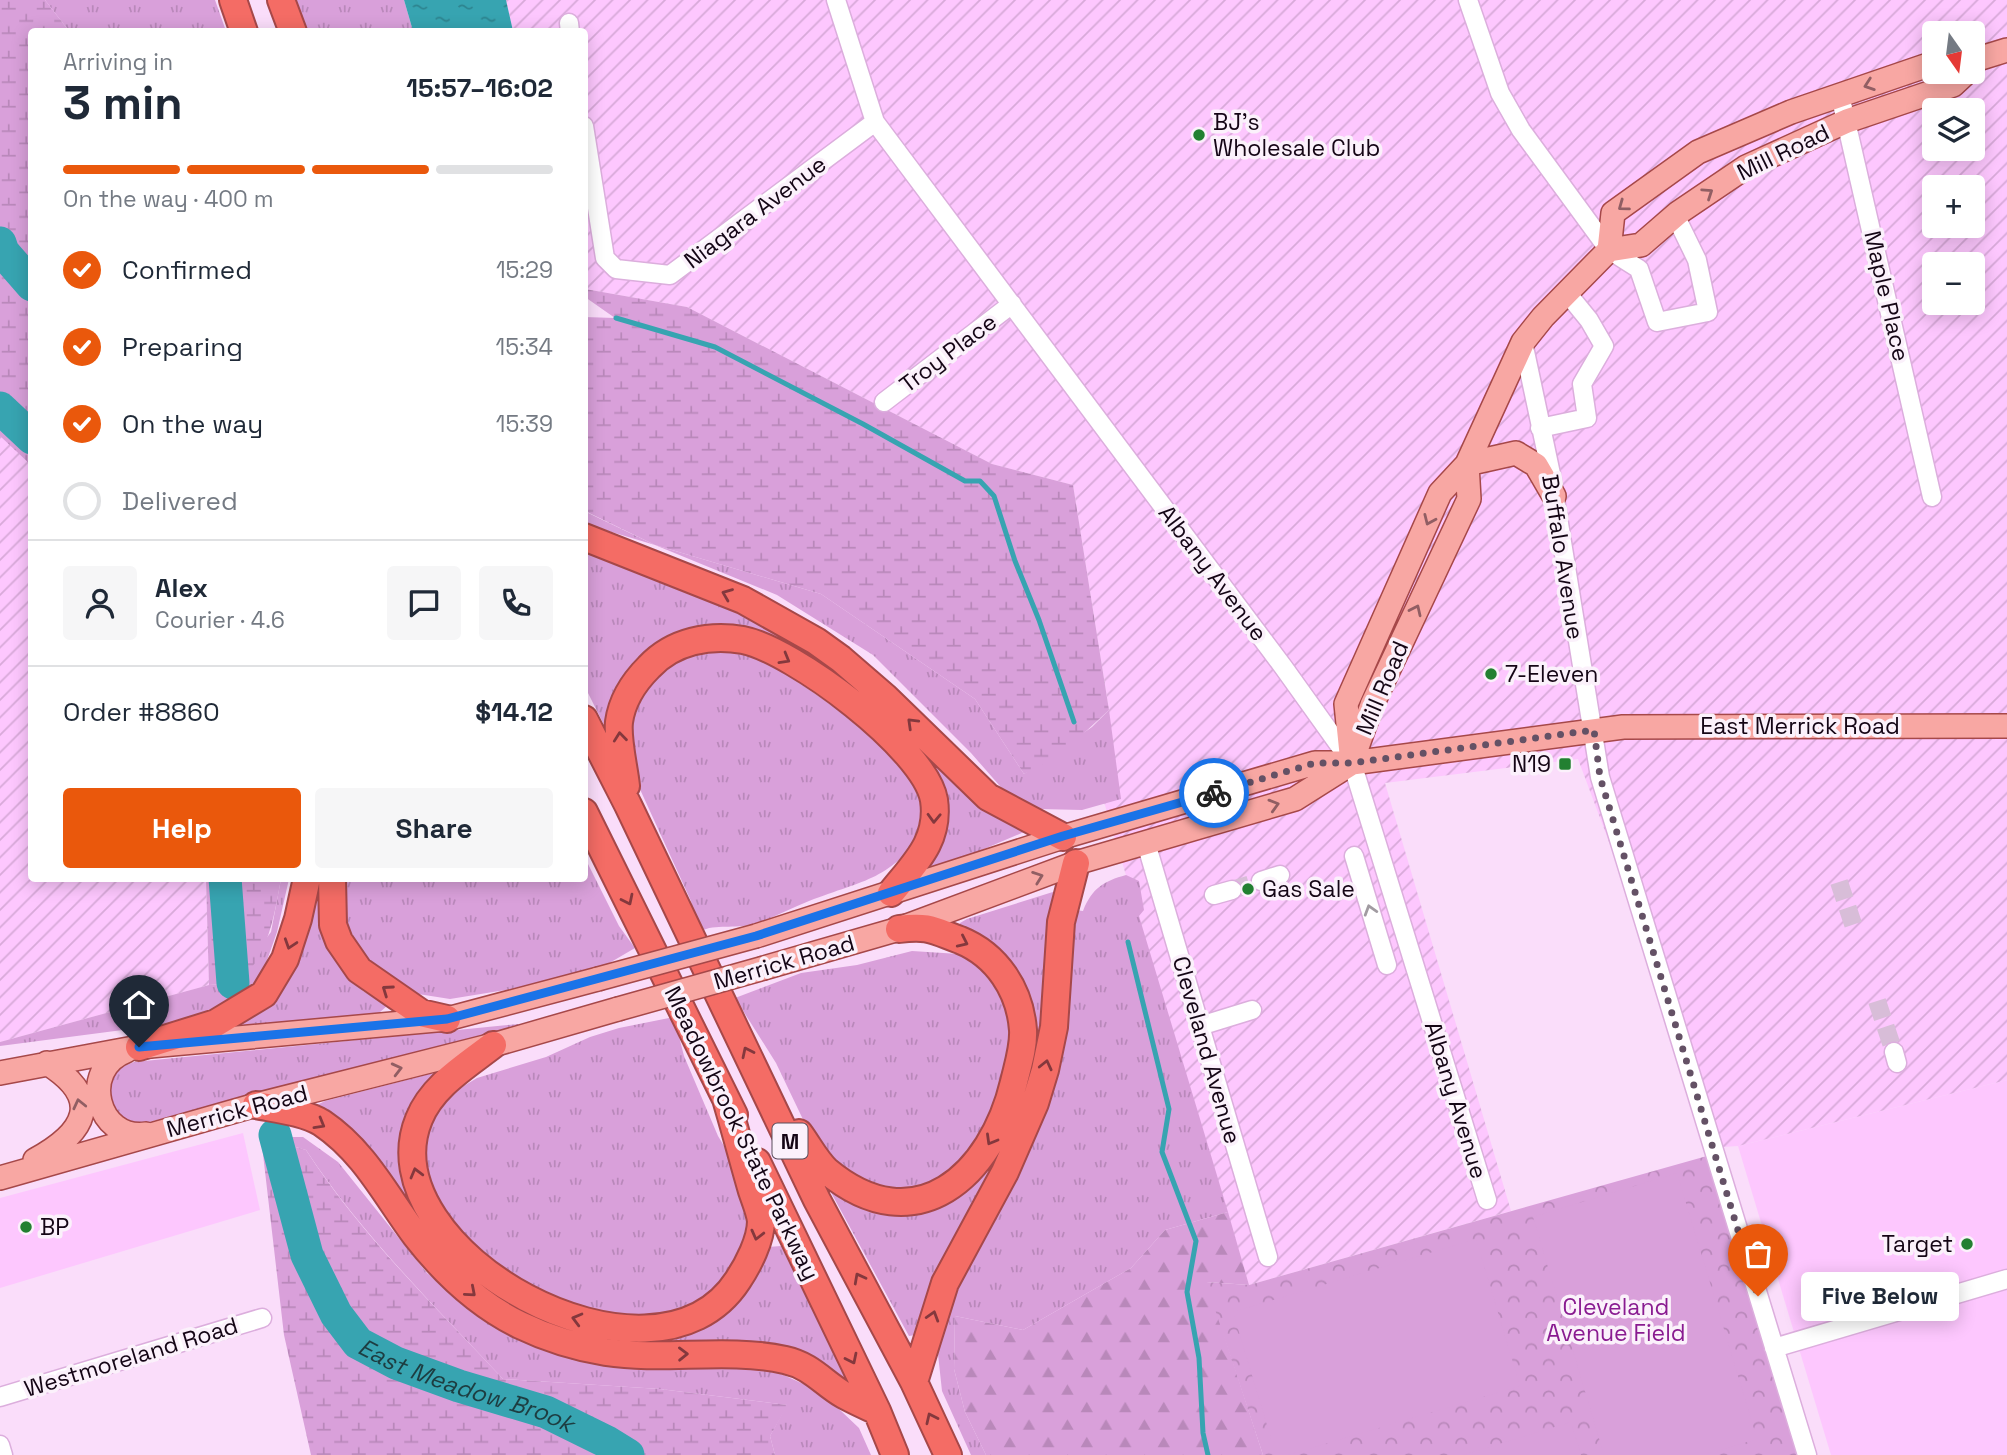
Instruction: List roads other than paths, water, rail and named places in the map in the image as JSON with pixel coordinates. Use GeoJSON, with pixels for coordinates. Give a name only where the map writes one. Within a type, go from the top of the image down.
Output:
{"type":"FeatureCollection","features":[{"type":"Feature","properties":{"kind":"highway"},"geometry":{"type":"LineString","coordinates":[[233,0],[243,28]]}},
{"type":"Feature","properties":{"kind":"highway"},"geometry":{"type":"LineString","coordinates":[[281,0],[292,28]]}},
{"type":"Feature","properties":{"kind":"highway"},"geometry":{"type":"LineString","coordinates":[[588,539],[743,600],[816,641],[885,697],[988,797],[1063,836]]}},
{"type":"Feature","properties":{"kind":"highway"},"geometry":{"type":"LineString","coordinates":[[628,805],[619,724],[625,700],[638,678],[652,663],[692,641],[715,637],[744,640],[771,650],[820,678],[848,699],[891,737],[925,777],[934,799],[934,828],[929,845],[891,893]]}},
{"type":"Feature","properties":{"kind":"highway","name":"Meadowbrook State Parkway"},"geometry":{"type":"LineString","coordinates":[[588,727],[817,1199],[914,1382],[948,1455]]}},
{"type":"Feature","properties":{"kind":"highway","name":"Meadowbrook State Parkway"},"geometry":{"type":"LineString","coordinates":[[591,831],[726,1099],[877,1411],[895,1455]]}},
{"type":"Feature","properties":{"kind":"highway"},"geometry":{"type":"LineString","coordinates":[[914,1382],[944,1283],[1005,1172],[1035,1103],[1054,1027],[1062,922],[1076,863]]}},
{"type":"Feature","properties":{"kind":"highway"},"geometry":{"type":"LineString","coordinates":[[139,1047],[216,1023],[264,994],[285,958],[299,919],[306,882]]}},
{"type":"Feature","properties":{"kind":"highway"},"geometry":{"type":"LineString","coordinates":[[332,882],[333,925],[339,941],[359,971],[421,1013],[447,1019]]}},
{"type":"Feature","properties":{"kind":"highway"},"geometry":{"type":"LineString","coordinates":[[760,1080],[825,1169],[855,1191],[870,1198],[902,1201],[938,1194],[956,1184],[978,1162],[998,1129],[1019,1062],[1023,1031],[1017,1000],[1009,981],[993,961],[969,944],[922,925],[899,929]]}},
{"type":"Feature","properties":{"kind":"highway"},"geometry":{"type":"LineString","coordinates":[[493,1045],[434,1093],[419,1119],[412,1148],[413,1168],[426,1203],[441,1227],[487,1274],[514,1293],[568,1317],[612,1327],[657,1328],[708,1310],[730,1292],[751,1261],[761,1222],[726,1099]]}},
{"type":"Feature","properties":{"kind":"highway"},"geometry":{"type":"LineString","coordinates":[[256,1104],[320,1122],[355,1150],[442,1267],[485,1304],[520,1325],[562,1342],[607,1352],[743,1353],[788,1361],[806,1367],[827,1380],[842,1394],[877,1411]]}},
{"type":"Feature","properties":{"kind":"main road","name":"Mill Road"},"geometry":{"type":"LineString","coordinates":[[1985,59],[2007,50]]}},
{"type":"Feature","properties":{"kind":"main road","name":"Mill Road"},"geometry":{"type":"LineString","coordinates":[[1609,250],[1613,213],[1698,152],[1791,112],[1922,67]]}},
{"type":"Feature","properties":{"kind":"main road","name":"Mill Road"},"geometry":{"type":"LineString","coordinates":[[1352,763],[1372,705],[1469,499],[1467,464],[1523,342],[1609,250],[1641,245],[1675,215],[1746,167],[1847,121],[1954,84]]}},
{"type":"Feature","properties":{"kind":"main road"},"geometry":{"type":"LineString","coordinates":[[1467,464],[1516,453],[1536,465],[1554,496]]}},
{"type":"Feature","properties":{"kind":"main road","name":"East Merrick Road"},"geometry":{"type":"LineString","coordinates":[[1594,730],[1680,726],[2007,726]]}},
{"type":"Feature","properties":{"kind":"main road","name":"Merrick Road"},"geometry":{"type":"LineString","coordinates":[[0,1073],[139,1047],[447,1019],[756,936],[1063,836],[1315,763],[1352,763],[1594,730]]}},
{"type":"Feature","properties":{"kind":"main road","name":"Merrick Road"},"geometry":{"type":"LineString","coordinates":[[0,1176],[64,1152],[161,1132],[256,1104],[493,1045],[899,929],[1076,863],[1295,799],[1352,763]]}},
{"type":"Feature","properties":{"kind":"main road"},"geometry":{"type":"LineString","coordinates":[[139,1047],[115,1056],[99,1077],[98,1103],[112,1125],[135,1136],[161,1132]]}},
{"type":"Feature","properties":{"kind":"main road"},"geometry":{"type":"LineString","coordinates":[[47,1063],[66,1075],[82,1101],[82,1118],[64,1152]]}},
{"type":"Feature","properties":{"kind":"street","name":"Albany Avenue"},"geometry":{"type":"LineString","coordinates":[[836,0],[875,122],[1289,674],[1352,763],[1487,1200]]}},
{"type":"Feature","properties":{"kind":"street"},"geometry":{"type":"LineString","coordinates":[[1468,0],[1500,93],[1521,130],[1609,250],[1639,269],[1657,322],[1709,312],[1697,260],[1675,215]]}},
{"type":"Feature","properties":{"kind":"street","name":"Maple Place"},"geometry":{"type":"LineString","coordinates":[[1840,95],[1932,497]]}},
{"type":"Feature","properties":{"kind":"street","name":"Niagara Avenue"},"geometry":{"type":"LineString","coordinates":[[588,152],[605,257],[616,269],[670,275],[875,122]]}},
{"type":"Feature","properties":{"kind":"street"},"geometry":{"type":"LineString","coordinates":[[1540,428],[1587,418],[1582,384],[1604,346],[1589,320],[1567,293]]}},
{"type":"Feature","properties":{"kind":"street","name":"Troy Place"},"geometry":{"type":"LineString","coordinates":[[884,402],[1012,304]]}},
{"type":"Feature","properties":{"kind":"street","name":"Buffalo Avenue"},"geometry":{"type":"LineString","coordinates":[[1523,342],[1554,496],[1600,777],[1807,1455]]}},
{"type":"Feature","properties":{"kind":"street","name":"Cleveland Avenue"},"geometry":{"type":"LineString","coordinates":[[1146,843],[1268,1257]]}},
{"type":"Feature","properties":{"kind":"street"},"geometry":{"type":"LineString","coordinates":[[1354,856],[1387,965]]}},
{"type":"Feature","properties":{"kind":"street"},"geometry":{"type":"LineString","coordinates":[[1261,881],[1280,876]]}},
{"type":"Feature","properties":{"kind":"street"},"geometry":{"type":"LineString","coordinates":[[1214,895],[1232,890]]}},
{"type":"Feature","properties":{"kind":"street"},"geometry":{"type":"LineString","coordinates":[[1200,1026],[1252,1010]]}},
{"type":"Feature","properties":{"kind":"street"},"geometry":{"type":"LineString","coordinates":[[1774,1348],[2007,1279]]}},
{"type":"Feature","properties":{"kind":"street","name":"Westmoreland Road"},"geometry":{"type":"LineString","coordinates":[[0,1396],[262,1318]]}},
{"type":"Feature","properties":{"kind":"street"},"geometry":{"type":"LineString","coordinates":[[0,1445],[3,1455]]}},
{"type":"Feature","properties":{"kind":"water"},"geometry":{"type":"Polygon","coordinates":[[[404,0],[506,0],[512,28],[412,28],[404,0]]]}},
{"type":"Feature","properties":{"kind":"waterway","name":"East Meadow Brook"},"geometry":{"type":"LineString","coordinates":[[0,243],[3,252],[28,280]]}},
{"type":"Feature","properties":{"kind":"waterway"},"geometry":{"type":"LineString","coordinates":[[616,318],[715,347],[965,481],[980,481],[994,496],[1074,722]]}},
{"type":"Feature","properties":{"kind":"waterway"},"geometry":{"type":"LineString","coordinates":[[0,408],[28,434]]}},
{"type":"Feature","properties":{"kind":"waterway","name":"East Meadow Brook"},"geometry":{"type":"LineString","coordinates":[[225,882],[233,983]]}},
{"type":"Feature","properties":{"kind":"waterway"},"geometry":{"type":"LineString","coordinates":[[1128,942],[1169,1109],[1162,1152],[1196,1241],[1187,1292],[1199,1358],[1203,1433],[1208,1455]]}},
{"type":"Feature","properties":{"kind":"waterway","name":"East Meadow Brook"},"geometry":{"type":"LineString","coordinates":[[275,1135],[307,1255],[336,1314],[358,1343],[396,1363],[459,1386],[546,1412],[628,1455]]}},
{"type":"Feature","properties":{"kind":"tunnel"},"geometry":{"type":"LineString","coordinates":[[1232,890],[1261,881]]}},
{"type":"Feature","properties":{"kind":"tunnel"},"geometry":{"type":"LineString","coordinates":[[1839,882],[1855,930]]}},
{"type":"Feature","properties":{"kind":"tunnel"},"geometry":{"type":"LineString","coordinates":[[1877,1001],[1894,1052]]}},
{"type":"Feature","properties":{"kind":"place","name":"BJ's Wholesale Club"},"geometry":{"type":"Point","coordinates":[1199,135]}},
{"type":"Feature","properties":{"kind":"place","name":"7-Eleven"},"geometry":{"type":"Point","coordinates":[1491,674]}},
{"type":"Feature","properties":{"kind":"place","name":"N19"},"geometry":{"type":"Point","coordinates":[1565,764]}},
{"type":"Feature","properties":{"kind":"place","name":"Gas Sale"},"geometry":{"type":"Point","coordinates":[1248,889]}},
{"type":"Feature","properties":{"kind":"place","name":"BP"},"geometry":{"type":"Point","coordinates":[26,1227]}},
{"type":"Feature","properties":{"kind":"place","name":"Target"},"geometry":{"type":"Point","coordinates":[1967,1244]}},
{"type":"Feature","properties":{"kind":"place","name":"Five Below"},"geometry":{"type":"Point","coordinates":[1758,1296]}},
{"type":"Feature","properties":{"kind":"park label","name":"Cleveland Avenue Field"},"geometry":{"type":"Point","coordinates":[1616,1320]}}]}
